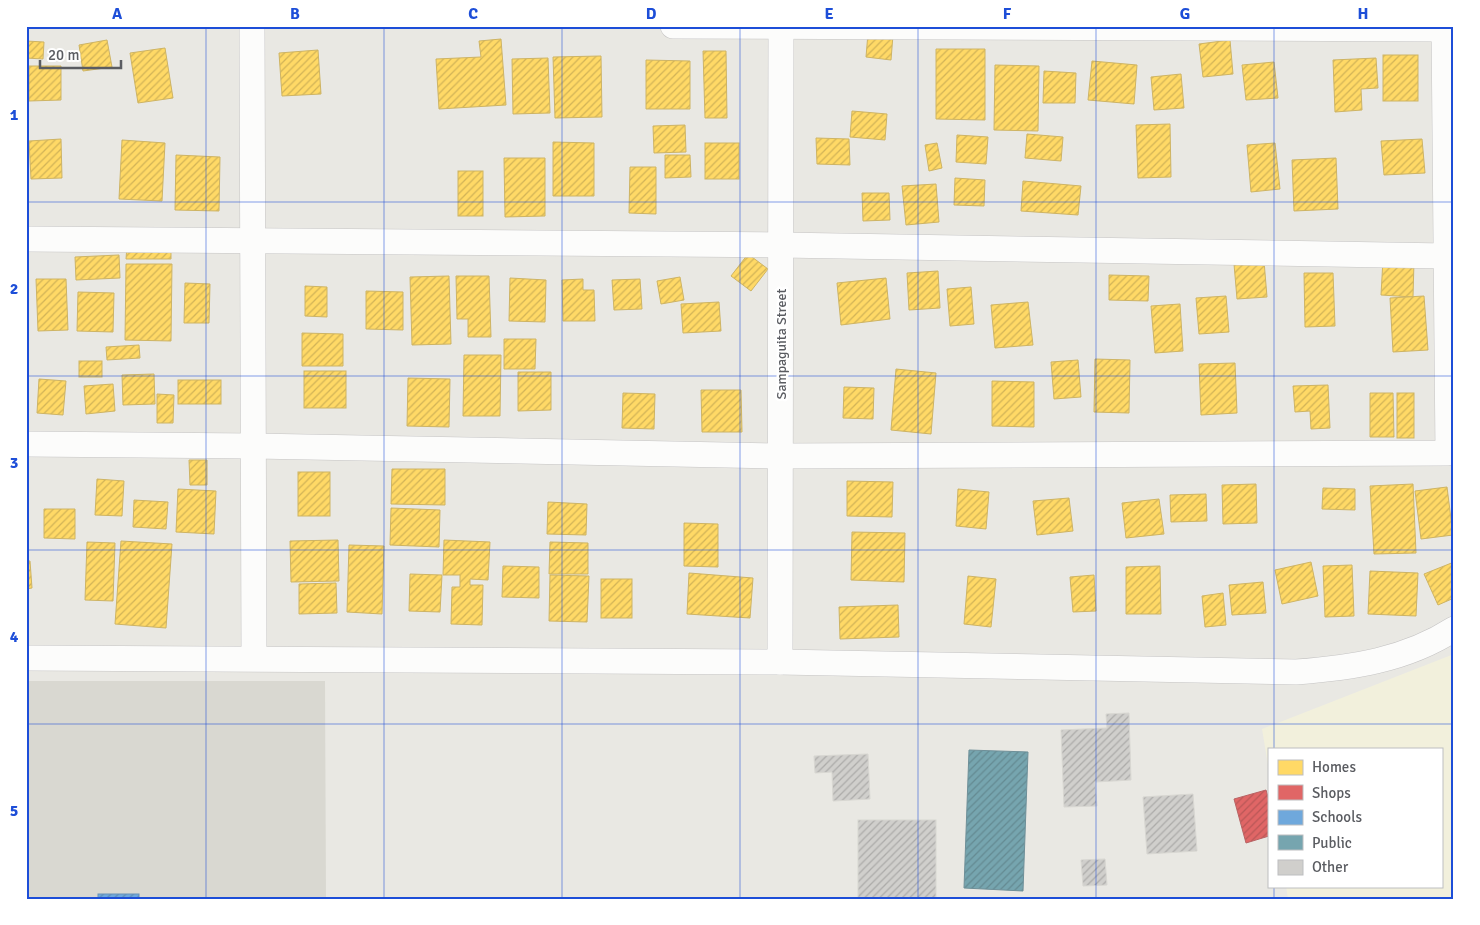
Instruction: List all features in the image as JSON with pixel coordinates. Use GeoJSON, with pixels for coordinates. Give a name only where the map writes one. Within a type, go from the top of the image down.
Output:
{"type":"FeatureCollection","features":[{"type":"Feature","properties":{"kind":"street"},"geometry":{"type":"LineString","coordinates":[[252,26],[254,658]]}},
{"type":"Feature","properties":{"kind":"street"},"geometry":{"type":"LineString","coordinates":[[26,444],[253,446],[781,456],[1448,453],[1444,27],[673,26]]}},
{"type":"Feature","properties":{"kind":"street","name":"Sampaguita Street"},"geometry":{"type":"LineString","coordinates":[[780,662],[781,27]]}},
{"type":"Feature","properties":{"kind":"street"},"geometry":{"type":"LineString","coordinates":[[26,239],[781,245],[1446,256]]}},
{"type":"Feature","properties":{"kind":"street"},"geometry":{"type":"LineString","coordinates":[[26,658],[780,662],[1296,672],[1345,668],[1394,657],[1454,629]]}},
{"type":"Feature","properties":{"kind":"shaded area"},"geometry":{"type":"Polygon","coordinates":[[[1454,654],[1454,899],[1288,899],[1286,888],[1442,888],[1442,748],[1268,748],[1268,765],[1262,729],[1454,654]]]}},
{"type":"Feature","properties":{"kind":"shaded area"},"geometry":{"type":"Polygon","coordinates":[[[26,681],[325,681],[326,899],[26,899],[26,681]]]}},
{"type":"Feature","properties":{"kind":"building: Homes"},"geometry":{"type":"Polygon","coordinates":[[[868,33],[893,35],[891,60],[866,57],[868,33]]]}},
{"type":"Feature","properties":{"kind":"building: Homes"},"geometry":{"type":"Polygon","coordinates":[[[501,39],[506,105],[439,109],[436,59],[481,57],[479,41],[501,39]]]}},
{"type":"Feature","properties":{"kind":"building: Homes"},"geometry":{"type":"Polygon","coordinates":[[[107,40],[112,67],[83,71],[79,45],[107,40]]]}},
{"type":"Feature","properties":{"kind":"building: Homes"},"geometry":{"type":"Polygon","coordinates":[[[1230,40],[1233,74],[1203,77],[1199,44],[1230,40]]]}},
{"type":"Feature","properties":{"kind":"building: Homes"},"geometry":{"type":"Polygon","coordinates":[[[26,41],[44,42],[43,59],[26,58],[26,41]]]}},
{"type":"Feature","properties":{"kind":"building: Homes"},"geometry":{"type":"Polygon","coordinates":[[[165,48],[173,98],[138,103],[130,53],[165,48]]]}},
{"type":"Feature","properties":{"kind":"building: Homes"},"geometry":{"type":"Polygon","coordinates":[[[936,49],[985,49],[985,120],[936,119],[936,49]]]}},
{"type":"Feature","properties":{"kind":"building: Homes"},"geometry":{"type":"Polygon","coordinates":[[[318,50],[321,94],[282,96],[279,53],[318,50]]]}},
{"type":"Feature","properties":{"kind":"building: Homes"},"geometry":{"type":"Polygon","coordinates":[[[703,51],[726,51],[727,118],[705,118],[703,51]]]}},
{"type":"Feature","properties":{"kind":"building: Homes"},"geometry":{"type":"Polygon","coordinates":[[[1383,55],[1418,55],[1418,101],[1383,101],[1383,55]]]}},
{"type":"Feature","properties":{"kind":"building: Homes"},"geometry":{"type":"Polygon","coordinates":[[[601,56],[602,117],[555,118],[553,57],[601,56]]]}},
{"type":"Feature","properties":{"kind":"building: Homes"},"geometry":{"type":"Polygon","coordinates":[[[548,58],[550,113],[513,114],[512,59],[548,58]]]}},
{"type":"Feature","properties":{"kind":"building: Homes"},"geometry":{"type":"Polygon","coordinates":[[[1376,58],[1378,88],[1361,89],[1362,110],[1335,112],[1333,60],[1376,58]]]}},
{"type":"Feature","properties":{"kind":"building: Homes"},"geometry":{"type":"Polygon","coordinates":[[[646,60],[690,61],[690,109],[646,109],[646,60]]]}},
{"type":"Feature","properties":{"kind":"building: Homes"},"geometry":{"type":"Polygon","coordinates":[[[1092,61],[1137,65],[1134,104],[1088,100],[1092,61]]]}},
{"type":"Feature","properties":{"kind":"building: Homes"},"geometry":{"type":"Polygon","coordinates":[[[1274,62],[1278,98],[1246,100],[1242,65],[1274,62]]]}},
{"type":"Feature","properties":{"kind":"building: Homes"},"geometry":{"type":"Polygon","coordinates":[[[995,65],[1039,66],[1038,131],[994,130],[995,65]]]}},
{"type":"Feature","properties":{"kind":"building: Homes"},"geometry":{"type":"Polygon","coordinates":[[[29,66],[61,66],[61,100],[29,101],[29,66]]]}},
{"type":"Feature","properties":{"kind":"building: Homes"},"geometry":{"type":"Polygon","coordinates":[[[1044,71],[1076,73],[1075,103],[1043,103],[1044,71]]]}},
{"type":"Feature","properties":{"kind":"building: Homes"},"geometry":{"type":"Polygon","coordinates":[[[1181,74],[1184,108],[1154,110],[1151,77],[1181,74]]]}},
{"type":"Feature","properties":{"kind":"building: Homes"},"geometry":{"type":"Polygon","coordinates":[[[852,111],[887,114],[885,140],[850,137],[852,111]]]}},
{"type":"Feature","properties":{"kind":"building: Homes"},"geometry":{"type":"Polygon","coordinates":[[[1170,124],[1171,177],[1138,178],[1136,125],[1170,124]]]}},
{"type":"Feature","properties":{"kind":"building: Homes"},"geometry":{"type":"Polygon","coordinates":[[[685,125],[686,152],[654,153],[653,126],[685,125]]]}},
{"type":"Feature","properties":{"kind":"building: Homes"},"geometry":{"type":"Polygon","coordinates":[[[1027,134],[1063,137],[1061,161],[1025,158],[1027,134]]]}},
{"type":"Feature","properties":{"kind":"building: Homes"},"geometry":{"type":"Polygon","coordinates":[[[957,135],[988,137],[986,164],[956,162],[957,135]]]}},
{"type":"Feature","properties":{"kind":"building: Homes"},"geometry":{"type":"Polygon","coordinates":[[[816,138],[849,139],[850,165],[817,164],[816,138]]]}},
{"type":"Feature","properties":{"kind":"building: Homes"},"geometry":{"type":"Polygon","coordinates":[[[61,139],[62,178],[31,179],[29,141],[61,139]]]}},
{"type":"Feature","properties":{"kind":"building: Homes"},"geometry":{"type":"Polygon","coordinates":[[[1422,139],[1425,173],[1384,175],[1381,141],[1422,139]]]}},
{"type":"Feature","properties":{"kind":"building: Homes"},"geometry":{"type":"Polygon","coordinates":[[[122,140],[165,143],[162,201],[119,199],[122,140]]]}},
{"type":"Feature","properties":{"kind":"building: Homes"},"geometry":{"type":"Polygon","coordinates":[[[553,142],[594,143],[594,196],[553,196],[553,142]]]}},
{"type":"Feature","properties":{"kind":"building: Homes"},"geometry":{"type":"Polygon","coordinates":[[[705,143],[739,143],[739,179],[705,179],[705,143]]]}},
{"type":"Feature","properties":{"kind":"building: Homes"},"geometry":{"type":"Polygon","coordinates":[[[937,143],[942,168],[929,171],[925,145],[937,143]]]}},
{"type":"Feature","properties":{"kind":"building: Homes"},"geometry":{"type":"Polygon","coordinates":[[[1275,143],[1280,189],[1251,192],[1247,145],[1275,143]]]}},
{"type":"Feature","properties":{"kind":"building: Homes"},"geometry":{"type":"Polygon","coordinates":[[[176,155],[220,157],[219,211],[175,210],[176,155]]]}},
{"type":"Feature","properties":{"kind":"building: Homes"},"geometry":{"type":"Polygon","coordinates":[[[665,155],[690,155],[691,177],[665,178],[665,155]]]}},
{"type":"Feature","properties":{"kind":"building: Homes"},"geometry":{"type":"Polygon","coordinates":[[[504,158],[545,158],[545,216],[505,217],[504,158]]]}},
{"type":"Feature","properties":{"kind":"building: Homes"},"geometry":{"type":"Polygon","coordinates":[[[1336,158],[1338,209],[1294,211],[1292,160],[1336,158]]]}},
{"type":"Feature","properties":{"kind":"building: Homes"},"geometry":{"type":"Polygon","coordinates":[[[630,167],[656,167],[656,214],[629,213],[630,167]]]}},
{"type":"Feature","properties":{"kind":"building: Homes"},"geometry":{"type":"Polygon","coordinates":[[[458,171],[483,171],[483,216],[458,216],[458,171]]]}},
{"type":"Feature","properties":{"kind":"building: Homes"},"geometry":{"type":"Polygon","coordinates":[[[955,178],[985,180],[984,206],[954,205],[955,178]]]}},
{"type":"Feature","properties":{"kind":"building: Homes"},"geometry":{"type":"Polygon","coordinates":[[[1023,181],[1081,186],[1078,215],[1021,211],[1023,181]]]}},
{"type":"Feature","properties":{"kind":"building: Homes"},"geometry":{"type":"Polygon","coordinates":[[[936,184],[939,222],[906,225],[902,186],[936,184]]]}},
{"type":"Feature","properties":{"kind":"building: Homes"},"geometry":{"type":"Polygon","coordinates":[[[862,193],[889,193],[890,220],[863,221],[862,193]]]}},
{"type":"Feature","properties":{"kind":"building: Homes"},"geometry":{"type":"Polygon","coordinates":[[[127,246],[171,247],[171,259],[126,259],[127,246]]]}},
{"type":"Feature","properties":{"kind":"building: Homes"},"geometry":{"type":"Polygon","coordinates":[[[748,254],[768,269],[751,291],[731,276],[748,254]]]}},
{"type":"Feature","properties":{"kind":"building: Homes"},"geometry":{"type":"Polygon","coordinates":[[[119,255],[120,278],[76,280],[75,257],[119,255]]]}},
{"type":"Feature","properties":{"kind":"building: Homes"},"geometry":{"type":"Polygon","coordinates":[[[1383,259],[1414,261],[1413,297],[1381,295],[1383,259]]]}},
{"type":"Feature","properties":{"kind":"building: Homes"},"geometry":{"type":"Polygon","coordinates":[[[1264,261],[1267,297],[1237,299],[1234,264],[1264,261]]]}},
{"type":"Feature","properties":{"kind":"building: Homes"},"geometry":{"type":"Polygon","coordinates":[[[126,264],[172,264],[171,341],[125,340],[126,264]]]}},
{"type":"Feature","properties":{"kind":"building: Homes"},"geometry":{"type":"Polygon","coordinates":[[[938,271],[940,308],[909,310],[907,273],[938,271]]]}},
{"type":"Feature","properties":{"kind":"building: Homes"},"geometry":{"type":"Polygon","coordinates":[[[1304,273],[1333,273],[1335,326],[1305,327],[1304,273]]]}},
{"type":"Feature","properties":{"kind":"building: Homes"},"geometry":{"type":"Polygon","coordinates":[[[1109,275],[1149,276],[1148,301],[1109,300],[1109,275]]]}},
{"type":"Feature","properties":{"kind":"building: Homes"},"geometry":{"type":"Polygon","coordinates":[[[449,276],[451,344],[412,345],[410,277],[449,276]]]}},
{"type":"Feature","properties":{"kind":"building: Homes"},"geometry":{"type":"Polygon","coordinates":[[[456,276],[489,276],[491,337],[468,337],[468,319],[457,319],[456,276]]]}},
{"type":"Feature","properties":{"kind":"building: Homes"},"geometry":{"type":"Polygon","coordinates":[[[680,277],[684,300],[661,304],[657,281],[680,277]]]}},
{"type":"Feature","properties":{"kind":"building: Homes"},"geometry":{"type":"Polygon","coordinates":[[[510,278],[546,280],[545,322],[509,321],[510,278]]]}},
{"type":"Feature","properties":{"kind":"building: Homes"},"geometry":{"type":"Polygon","coordinates":[[[886,278],[890,319],[841,325],[837,283],[886,278]]]}},
{"type":"Feature","properties":{"kind":"building: Homes"},"geometry":{"type":"Polygon","coordinates":[[[36,279],[66,279],[68,330],[38,331],[36,279]]]}},
{"type":"Feature","properties":{"kind":"building: Homes"},"geometry":{"type":"Polygon","coordinates":[[[583,279],[583,290],[594,290],[595,321],[563,321],[562,280],[583,279]]]}},
{"type":"Feature","properties":{"kind":"building: Homes"},"geometry":{"type":"Polygon","coordinates":[[[640,279],[642,309],[614,310],[612,280],[640,279]]]}},
{"type":"Feature","properties":{"kind":"building: Homes"},"geometry":{"type":"Polygon","coordinates":[[[185,283],[210,284],[209,323],[184,323],[185,283]]]}},
{"type":"Feature","properties":{"kind":"building: Homes"},"geometry":{"type":"Polygon","coordinates":[[[305,286],[327,287],[327,317],[305,316],[305,286]]]}},
{"type":"Feature","properties":{"kind":"building: Homes"},"geometry":{"type":"Polygon","coordinates":[[[971,287],[974,324],[950,326],[947,289],[971,287]]]}},
{"type":"Feature","properties":{"kind":"building: Homes"},"geometry":{"type":"Polygon","coordinates":[[[366,291],[403,292],[403,330],[366,329],[366,291]]]}},
{"type":"Feature","properties":{"kind":"building: Homes"},"geometry":{"type":"Polygon","coordinates":[[[78,292],[114,293],[113,332],[77,331],[78,292]]]}},
{"type":"Feature","properties":{"kind":"building: Homes"},"geometry":{"type":"Polygon","coordinates":[[[1226,296],[1229,332],[1199,334],[1196,298],[1226,296]]]}},
{"type":"Feature","properties":{"kind":"building: Homes"},"geometry":{"type":"Polygon","coordinates":[[[1424,296],[1428,350],[1393,352],[1390,298],[1424,296]]]}},
{"type":"Feature","properties":{"kind":"building: Homes"},"geometry":{"type":"Polygon","coordinates":[[[719,302],[721,331],[683,333],[681,304],[719,302]]]}},
{"type":"Feature","properties":{"kind":"building: Homes"},"geometry":{"type":"Polygon","coordinates":[[[1028,302],[1033,345],[995,348],[991,305],[1028,302]]]}},
{"type":"Feature","properties":{"kind":"building: Homes"},"geometry":{"type":"Polygon","coordinates":[[[1180,304],[1183,351],[1155,353],[1151,306],[1180,304]]]}},
{"type":"Feature","properties":{"kind":"building: Homes"},"geometry":{"type":"Polygon","coordinates":[[[302,333],[343,334],[343,366],[302,366],[302,333]]]}},
{"type":"Feature","properties":{"kind":"building: Homes"},"geometry":{"type":"Polygon","coordinates":[[[504,339],[536,339],[535,369],[504,369],[504,339]]]}},
{"type":"Feature","properties":{"kind":"building: Homes"},"geometry":{"type":"Polygon","coordinates":[[[139,345],[140,358],[107,360],[106,347],[139,345]]]}},
{"type":"Feature","properties":{"kind":"building: Homes"},"geometry":{"type":"Polygon","coordinates":[[[464,355],[501,355],[500,416],[463,416],[464,355]]]}},
{"type":"Feature","properties":{"kind":"building: Homes"},"geometry":{"type":"Polygon","coordinates":[[[1095,359],[1130,360],[1129,413],[1094,412],[1095,359]]]}},
{"type":"Feature","properties":{"kind":"building: Homes"},"geometry":{"type":"Polygon","coordinates":[[[1078,360],[1081,397],[1054,399],[1051,362],[1078,360]]]}},
{"type":"Feature","properties":{"kind":"building: Homes"},"geometry":{"type":"Polygon","coordinates":[[[79,361],[102,361],[102,377],[79,377],[79,361]]]}},
{"type":"Feature","properties":{"kind":"building: Homes"},"geometry":{"type":"Polygon","coordinates":[[[1235,363],[1237,413],[1201,415],[1199,364],[1235,363]]]}},
{"type":"Feature","properties":{"kind":"building: Homes"},"geometry":{"type":"Polygon","coordinates":[[[896,369],[936,373],[931,434],[891,430],[896,369]]]}},
{"type":"Feature","properties":{"kind":"building: Homes"},"geometry":{"type":"Polygon","coordinates":[[[304,371],[346,371],[346,408],[304,408],[304,371]]]}},
{"type":"Feature","properties":{"kind":"building: Homes"},"geometry":{"type":"Polygon","coordinates":[[[518,372],[551,372],[551,410],[518,411],[518,372]]]}},
{"type":"Feature","properties":{"kind":"building: Homes"},"geometry":{"type":"Polygon","coordinates":[[[154,374],[155,404],[123,405],[122,375],[154,374]]]}},
{"type":"Feature","properties":{"kind":"building: Homes"},"geometry":{"type":"Polygon","coordinates":[[[408,378],[450,379],[449,427],[407,426],[408,378]]]}},
{"type":"Feature","properties":{"kind":"building: Homes"},"geometry":{"type":"Polygon","coordinates":[[[39,379],[66,381],[63,415],[37,413],[39,379]]]}},
{"type":"Feature","properties":{"kind":"building: Homes"},"geometry":{"type":"Polygon","coordinates":[[[178,380],[221,380],[221,404],[178,404],[178,380]]]}},
{"type":"Feature","properties":{"kind":"building: Homes"},"geometry":{"type":"Polygon","coordinates":[[[992,381],[1034,382],[1034,427],[992,426],[992,381]]]}},
{"type":"Feature","properties":{"kind":"building: Homes"},"geometry":{"type":"Polygon","coordinates":[[[113,384],[115,411],[86,414],[84,386],[113,384]]]}},
{"type":"Feature","properties":{"kind":"building: Homes"},"geometry":{"type":"Polygon","coordinates":[[[1328,385],[1330,428],[1311,429],[1310,411],[1295,412],[1293,386],[1328,385]]]}},
{"type":"Feature","properties":{"kind":"building: Homes"},"geometry":{"type":"Polygon","coordinates":[[[844,387],[874,388],[873,419],[843,418],[844,387]]]}},
{"type":"Feature","properties":{"kind":"building: Homes"},"geometry":{"type":"Polygon","coordinates":[[[701,390],[741,390],[742,432],[702,432],[701,390]]]}},
{"type":"Feature","properties":{"kind":"building: Homes"},"geometry":{"type":"Polygon","coordinates":[[[623,393],[655,394],[654,429],[622,428],[623,393]]]}},
{"type":"Feature","properties":{"kind":"building: Homes"},"geometry":{"type":"Polygon","coordinates":[[[1370,393],[1393,393],[1394,437],[1370,437],[1370,393]]]}},
{"type":"Feature","properties":{"kind":"building: Homes"},"geometry":{"type":"Polygon","coordinates":[[[1397,393],[1414,393],[1414,438],[1397,438],[1397,393]]]}},
{"type":"Feature","properties":{"kind":"building: Homes"},"geometry":{"type":"Polygon","coordinates":[[[157,394],[174,395],[173,423],[157,423],[157,394]]]}},
{"type":"Feature","properties":{"kind":"building: Homes"},"geometry":{"type":"Polygon","coordinates":[[[189,460],[207,460],[207,485],[190,485],[189,460]]]}},
{"type":"Feature","properties":{"kind":"building: Homes"},"geometry":{"type":"Polygon","coordinates":[[[392,469],[445,469],[445,505],[391,504],[392,469]]]}},
{"type":"Feature","properties":{"kind":"building: Homes"},"geometry":{"type":"Polygon","coordinates":[[[298,472],[330,472],[330,516],[298,516],[298,472]]]}},
{"type":"Feature","properties":{"kind":"building: Homes"},"geometry":{"type":"Polygon","coordinates":[[[97,479],[124,481],[122,516],[95,515],[97,479]]]}},
{"type":"Feature","properties":{"kind":"building: Homes"},"geometry":{"type":"Polygon","coordinates":[[[847,481],[893,482],[892,517],[847,516],[847,481]]]}},
{"type":"Feature","properties":{"kind":"building: Homes"},"geometry":{"type":"Polygon","coordinates":[[[1256,484],[1257,523],[1223,524],[1222,485],[1256,484]]]}},
{"type":"Feature","properties":{"kind":"building: Homes"},"geometry":{"type":"Polygon","coordinates":[[[1413,484],[1416,553],[1374,554],[1370,486],[1413,484]]]}},
{"type":"Feature","properties":{"kind":"building: Homes"},"geometry":{"type":"Polygon","coordinates":[[[1447,487],[1453,535],[1421,539],[1415,491],[1447,487]]]}},
{"type":"Feature","properties":{"kind":"building: Homes"},"geometry":{"type":"Polygon","coordinates":[[[1323,488],[1355,489],[1355,510],[1322,509],[1323,488]]]}},
{"type":"Feature","properties":{"kind":"building: Homes"},"geometry":{"type":"Polygon","coordinates":[[[178,489],[216,491],[214,534],[176,532],[178,489]]]}},
{"type":"Feature","properties":{"kind":"building: Homes"},"geometry":{"type":"Polygon","coordinates":[[[958,489],[989,492],[986,529],[956,526],[958,489]]]}},
{"type":"Feature","properties":{"kind":"building: Homes"},"geometry":{"type":"Polygon","coordinates":[[[1206,494],[1207,521],[1171,522],[1170,495],[1206,494]]]}},
{"type":"Feature","properties":{"kind":"building: Homes"},"geometry":{"type":"Polygon","coordinates":[[[1069,498],[1073,531],[1037,535],[1033,501],[1069,498]]]}},
{"type":"Feature","properties":{"kind":"building: Homes"},"geometry":{"type":"Polygon","coordinates":[[[1159,499],[1164,534],[1126,538],[1122,503],[1159,499]]]}},
{"type":"Feature","properties":{"kind":"building: Homes"},"geometry":{"type":"Polygon","coordinates":[[[134,500],[168,502],[166,529],[133,527],[134,500]]]}},
{"type":"Feature","properties":{"kind":"building: Homes"},"geometry":{"type":"Polygon","coordinates":[[[548,502],[587,504],[586,535],[547,534],[548,502]]]}},
{"type":"Feature","properties":{"kind":"building: Homes"},"geometry":{"type":"Polygon","coordinates":[[[391,508],[440,510],[439,547],[390,545],[391,508]]]}},
{"type":"Feature","properties":{"kind":"building: Homes"},"geometry":{"type":"Polygon","coordinates":[[[44,509],[75,509],[75,539],[44,538],[44,509]]]}},
{"type":"Feature","properties":{"kind":"building: Homes"},"geometry":{"type":"Polygon","coordinates":[[[684,523],[718,524],[718,567],[684,566],[684,523]]]}},
{"type":"Feature","properties":{"kind":"building: Homes"},"geometry":{"type":"Polygon","coordinates":[[[852,532],[905,533],[904,582],[851,580],[852,532]]]}},
{"type":"Feature","properties":{"kind":"building: Homes"},"geometry":{"type":"Polygon","coordinates":[[[338,540],[339,581],[291,582],[290,541],[338,540]]]}},
{"type":"Feature","properties":{"kind":"building: Homes"},"geometry":{"type":"Polygon","coordinates":[[[444,540],[490,542],[488,580],[470,579],[470,585],[483,585],[482,625],[451,624],[452,587],[460,587],[460,575],[443,575],[444,540]]]}},
{"type":"Feature","properties":{"kind":"building: Homes"},"geometry":{"type":"Polygon","coordinates":[[[121,541],[172,544],[166,628],[115,624],[121,541]]]}},
{"type":"Feature","properties":{"kind":"building: Homes"},"geometry":{"type":"Polygon","coordinates":[[[87,542],[115,543],[113,601],[85,600],[87,542]]]}},
{"type":"Feature","properties":{"kind":"building: Homes"},"geometry":{"type":"Polygon","coordinates":[[[550,542],[588,543],[588,574],[549,574],[550,542]]]}},
{"type":"Feature","properties":{"kind":"building: Homes"},"geometry":{"type":"Polygon","coordinates":[[[349,545],[384,546],[382,614],[347,612],[349,545]]]}},
{"type":"Feature","properties":{"kind":"building: Homes"},"geometry":{"type":"Polygon","coordinates":[[[26,561],[30,561],[32,588],[26,589],[26,561]]]}},
{"type":"Feature","properties":{"kind":"building: Homes"},"geometry":{"type":"Polygon","coordinates":[[[1311,562],[1318,596],[1282,604],[1275,570],[1311,562]]]}},
{"type":"Feature","properties":{"kind":"building: Homes"},"geometry":{"type":"Polygon","coordinates":[[[1454,562],[1454,598],[1438,605],[1424,574],[1454,562]]]}},
{"type":"Feature","properties":{"kind":"building: Homes"},"geometry":{"type":"Polygon","coordinates":[[[1352,565],[1354,616],[1325,617],[1323,566],[1352,565]]]}},
{"type":"Feature","properties":{"kind":"building: Homes"},"geometry":{"type":"Polygon","coordinates":[[[503,566],[539,567],[539,598],[502,597],[503,566]]]}},
{"type":"Feature","properties":{"kind":"building: Homes"},"geometry":{"type":"Polygon","coordinates":[[[1160,566],[1161,614],[1126,614],[1126,567],[1160,566]]]}},
{"type":"Feature","properties":{"kind":"building: Homes"},"geometry":{"type":"Polygon","coordinates":[[[1370,571],[1418,573],[1416,616],[1368,614],[1370,571]]]}},
{"type":"Feature","properties":{"kind":"building: Homes"},"geometry":{"type":"Polygon","coordinates":[[[689,573],[753,578],[750,618],[687,614],[689,573]]]}},
{"type":"Feature","properties":{"kind":"building: Homes"},"geometry":{"type":"Polygon","coordinates":[[[410,574],[442,575],[440,612],[409,611],[410,574]]]}},
{"type":"Feature","properties":{"kind":"building: Homes"},"geometry":{"type":"Polygon","coordinates":[[[550,575],[589,576],[587,622],[549,621],[550,575]]]}},
{"type":"Feature","properties":{"kind":"building: Homes"},"geometry":{"type":"Polygon","coordinates":[[[1094,575],[1096,611],[1073,612],[1070,577],[1094,575]]]}},
{"type":"Feature","properties":{"kind":"building: Homes"},"geometry":{"type":"Polygon","coordinates":[[[968,576],[996,579],[991,627],[964,624],[968,576]]]}},
{"type":"Feature","properties":{"kind":"building: Homes"},"geometry":{"type":"Polygon","coordinates":[[[601,579],[632,579],[632,618],[601,618],[601,579]]]}},
{"type":"Feature","properties":{"kind":"building: Homes"},"geometry":{"type":"Polygon","coordinates":[[[1263,582],[1266,613],[1232,615],[1229,585],[1263,582]]]}},
{"type":"Feature","properties":{"kind":"building: Homes"},"geometry":{"type":"Polygon","coordinates":[[[336,583],[337,613],[299,614],[299,584],[336,583]]]}},
{"type":"Feature","properties":{"kind":"building: Homes"},"geometry":{"type":"Polygon","coordinates":[[[1223,593],[1226,625],[1205,627],[1202,596],[1223,593]]]}},
{"type":"Feature","properties":{"kind":"building: Homes"},"geometry":{"type":"Polygon","coordinates":[[[898,605],[899,637],[840,639],[839,607],[898,605]]]}},
{"type":"Feature","properties":{"kind":"building: Shops"},"geometry":{"type":"Polygon","coordinates":[[[1266,790],[1268,797],[1268,836],[1246,843],[1234,799],[1266,790]]]}},
{"type":"Feature","properties":{"kind":"building: Schools"},"geometry":{"type":"Polygon","coordinates":[[[98,894],[139,894],[139,899],[98,899],[98,894]]]}},
{"type":"Feature","properties":{"kind":"building: Public"},"geometry":{"type":"Polygon","coordinates":[[[969,750],[1028,752],[1023,891],[964,888],[969,750]]]}},
{"type":"Feature","properties":{"kind":"building: Other"},"geometry":{"type":"Polygon","coordinates":[[[1129,713],[1131,780],[1095,782],[1097,806],[1064,807],[1061,730],[1107,728],[1106,714],[1129,713]]]}},
{"type":"Feature","properties":{"kind":"building: Other"},"geometry":{"type":"Polygon","coordinates":[[[868,754],[870,799],[833,801],[832,772],[815,773],[814,756],[868,754]]]}},
{"type":"Feature","properties":{"kind":"building: Other"},"geometry":{"type":"Polygon","coordinates":[[[1193,794],[1197,851],[1147,854],[1143,797],[1193,794]]]}},
{"type":"Feature","properties":{"kind":"building: Other"},"geometry":{"type":"Polygon","coordinates":[[[858,820],[936,820],[936,899],[858,899],[858,820]]]}},
{"type":"Feature","properties":{"kind":"building: Other"},"geometry":{"type":"Polygon","coordinates":[[[1105,859],[1107,885],[1083,886],[1081,860],[1105,859]]]}}]}
